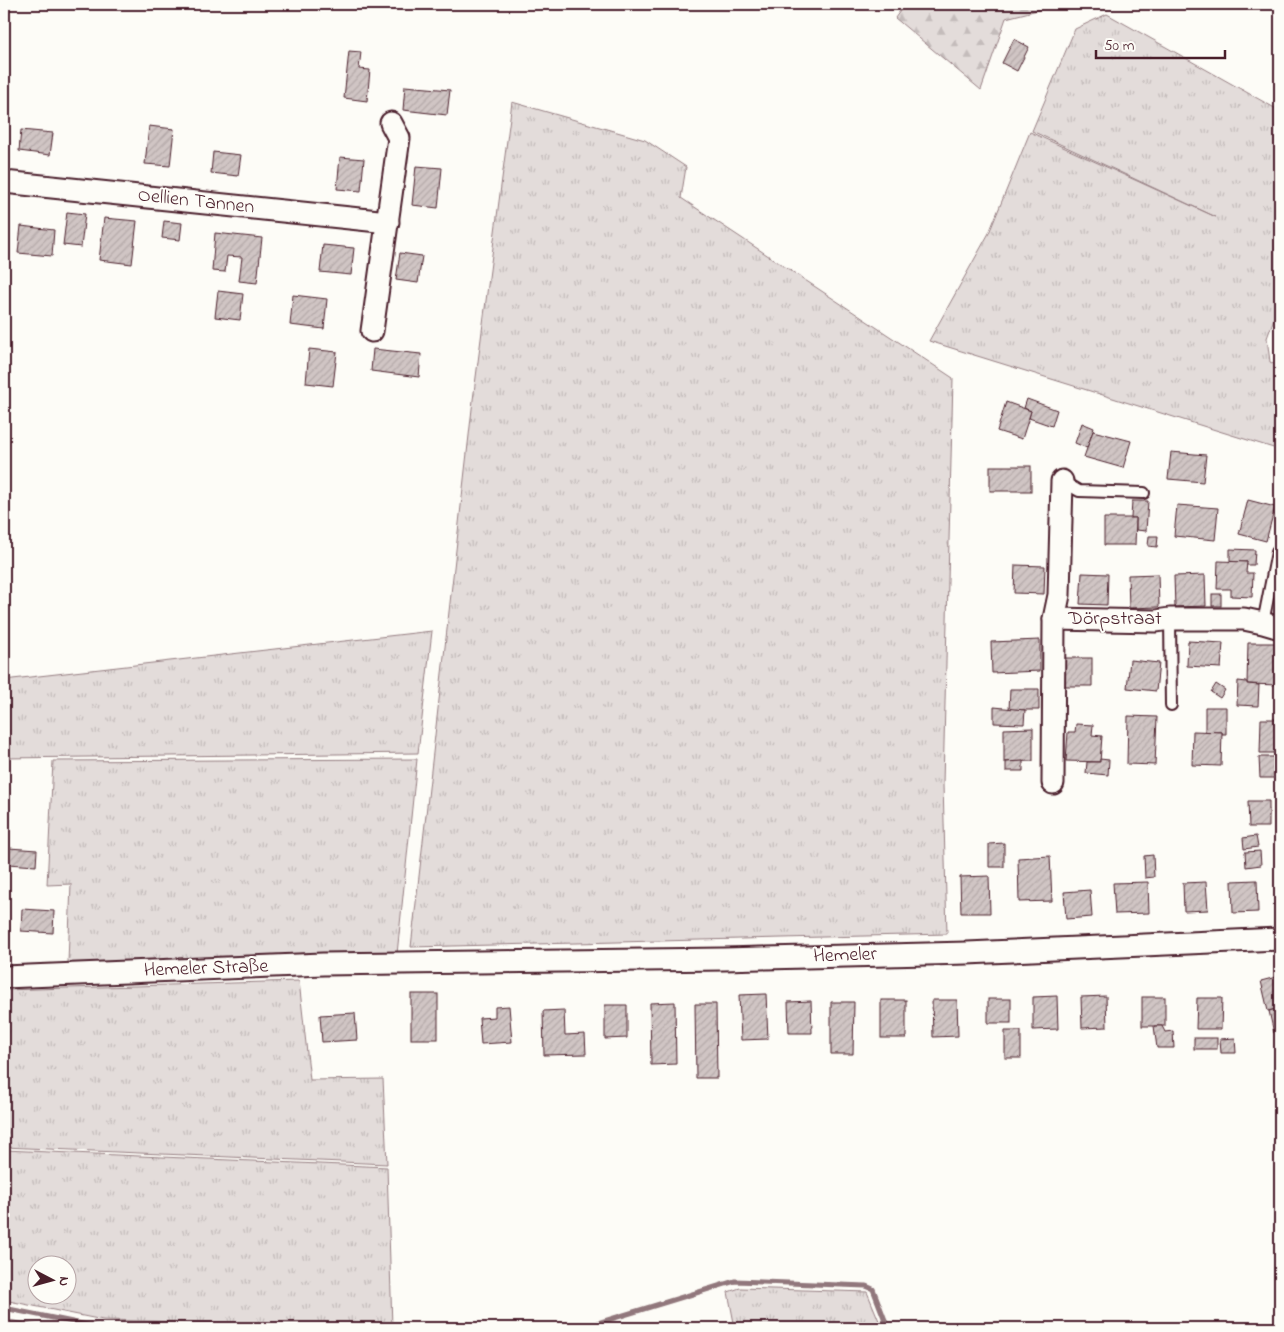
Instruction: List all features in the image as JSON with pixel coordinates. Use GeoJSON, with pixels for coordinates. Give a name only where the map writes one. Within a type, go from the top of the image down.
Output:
{"type":"FeatureCollection","features":[{"type":"Feature","properties":{"kind":"street"},"geometry":{"type":"LineString","coordinates":[[372,330],[399,138],[391,123]]}},
{"type":"Feature","properties":{"kind":"street","name":"Oellien Tannen"},"geometry":{"type":"LineString","coordinates":[[4,182],[388,222]]}},
{"type":"Feature","properties":{"kind":"street"},"geometry":{"type":"LineString","coordinates":[[1054,619],[1059,595],[1062,482]]}},
{"type":"Feature","properties":{"kind":"street","name":"Dörpstraat"},"geometry":{"type":"LineString","coordinates":[[1053,783],[1054,619],[1244,620],[1272,626]]}},
{"type":"Feature","properties":{"kind":"street","name":"Hemeler"},"geometry":{"type":"LineString","coordinates":[[409,963],[752,958],[967,952],[1280,939]]}},
{"type":"Feature","properties":{"kind":"street","name":"Hemeler Straße"},"geometry":{"type":"LineString","coordinates":[[4,977],[323,964],[409,963]]}},
{"type":"Feature","properties":{"kind":"lane"},"geometry":{"type":"LineString","coordinates":[[1062,482],[1079,491],[1144,492]]}},
{"type":"Feature","properties":{"kind":"lane"},"geometry":{"type":"LineString","coordinates":[[1272,626],[1277,552]]}},
{"type":"Feature","properties":{"kind":"lane"},"geometry":{"type":"LineString","coordinates":[[1170,620],[1171,706]]}},
{"type":"Feature","properties":{"kind":"green space"},"geometry":{"type":"Polygon","coordinates":[[[905,4],[1061,4],[1006,18],[981,90],[895,18],[905,4]]]}},
{"type":"Feature","properties":{"kind":"green space"},"geometry":{"type":"Polygon","coordinates":[[[1107,14],[1280,111],[1280,302],[1267,338],[1270,362],[1280,367],[1280,450],[929,341],[989,233],[1030,132],[1216,217],[1032,131],[1075,29],[1107,14]]]}},
{"type":"Feature","properties":{"kind":"green space"},"geometry":{"type":"Polygon","coordinates":[[[512,102],[645,140],[686,167],[681,198],[953,378],[943,784],[947,934],[411,947],[473,400],[512,102]]]}},
{"type":"Feature","properties":{"kind":"green space"},"geometry":{"type":"Polygon","coordinates":[[[432,631],[418,753],[4,758],[4,680],[432,631]]]}},
{"type":"Feature","properties":{"kind":"green space"},"geometry":{"type":"Polygon","coordinates":[[[417,759],[397,954],[68,963],[71,884],[47,885],[53,761],[417,759]]]}},
{"type":"Feature","properties":{"kind":"green space"},"geometry":{"type":"Polygon","coordinates":[[[299,981],[310,1080],[383,1079],[387,1164],[4,1147],[4,990],[299,981]]]}},
{"type":"Feature","properties":{"kind":"green space"},"geometry":{"type":"Polygon","coordinates":[[[4,1150],[387,1167],[392,1327],[103,1320],[4,1300],[4,1150]]]}},
{"type":"Feature","properties":{"kind":"green space"},"geometry":{"type":"Polygon","coordinates":[[[740,1288],[867,1292],[882,1328],[735,1328],[728,1292],[740,1288]]]}},
{"type":"Feature","properties":{"kind":"green space"},"geometry":{"type":"Polygon","coordinates":[[[4,1319],[50,1328],[4,1328],[4,1319]]]}},
{"type":"Feature","properties":{"kind":"building"},"geometry":{"type":"Polygon","coordinates":[[[1014,39],[1029,47],[1017,71],[1002,63],[1014,39]]]}},
{"type":"Feature","properties":{"kind":"building"},"geometry":{"type":"Polygon","coordinates":[[[349,51],[361,52],[359,69],[370,70],[367,101],[344,98],[349,51]]]}},
{"type":"Feature","properties":{"kind":"building"},"geometry":{"type":"Polygon","coordinates":[[[405,86],[450,90],[447,115],[403,110],[405,86]]]}},
{"type":"Feature","properties":{"kind":"building"},"geometry":{"type":"Polygon","coordinates":[[[149,126],[174,129],[170,166],[145,164],[149,126]]]}},
{"type":"Feature","properties":{"kind":"building"},"geometry":{"type":"Polygon","coordinates":[[[21,130],[53,133],[50,155],[19,151],[21,130]]]}},
{"type":"Feature","properties":{"kind":"building"},"geometry":{"type":"Polygon","coordinates":[[[213,152],[241,155],[238,176],[211,173],[213,152]]]}},
{"type":"Feature","properties":{"kind":"building"},"geometry":{"type":"Polygon","coordinates":[[[340,157],[364,159],[361,191],[337,189],[340,157]]]}},
{"type":"Feature","properties":{"kind":"building"},"geometry":{"type":"Polygon","coordinates":[[[416,166],[442,168],[438,208],[412,205],[416,166]]]}},
{"type":"Feature","properties":{"kind":"building"},"geometry":{"type":"Polygon","coordinates":[[[67,212],[85,214],[81,247],[63,245],[67,212]]]}},
{"type":"Feature","properties":{"kind":"building"},"geometry":{"type":"Polygon","coordinates":[[[104,218],[137,221],[132,264],[99,260],[104,218]]]}},
{"type":"Feature","properties":{"kind":"building"},"geometry":{"type":"Polygon","coordinates":[[[164,221],[182,223],[180,240],[162,238],[164,221]]]}},
{"type":"Feature","properties":{"kind":"building"},"geometry":{"type":"Polygon","coordinates":[[[21,226],[54,230],[52,256],[18,253],[21,226]]]}},
{"type":"Feature","properties":{"kind":"building"},"geometry":{"type":"Polygon","coordinates":[[[215,233],[262,238],[257,283],[239,281],[242,257],[227,256],[225,272],[212,271],[215,233]]]}},
{"type":"Feature","properties":{"kind":"building"},"geometry":{"type":"Polygon","coordinates":[[[323,245],[354,248],[351,275],[320,272],[323,245]]]}},
{"type":"Feature","properties":{"kind":"building"},"geometry":{"type":"Polygon","coordinates":[[[400,253],[422,256],[418,283],[396,280],[400,253]]]}},
{"type":"Feature","properties":{"kind":"building"},"geometry":{"type":"Polygon","coordinates":[[[218,291],[243,294],[240,320],[215,317],[218,291]]]}},
{"type":"Feature","properties":{"kind":"building"},"geometry":{"type":"Polygon","coordinates":[[[293,295],[327,299],[324,329],[290,325],[293,295]]]}},
{"type":"Feature","properties":{"kind":"building"},"geometry":{"type":"Polygon","coordinates":[[[309,349],[337,352],[333,386],[306,383],[309,349]]]}},
{"type":"Feature","properties":{"kind":"building"},"geometry":{"type":"Polygon","coordinates":[[[373,349],[421,354],[419,377],[371,371],[373,349]]]}},
{"type":"Feature","properties":{"kind":"building"},"geometry":{"type":"Polygon","coordinates":[[[1027,399],[1057,410],[1052,426],[1029,418],[1031,411],[1024,408],[1027,399]]]}},
{"type":"Feature","properties":{"kind":"building"},"geometry":{"type":"Polygon","coordinates":[[[1006,402],[1031,411],[1022,439],[997,431],[1006,402]]]}},
{"type":"Feature","properties":{"kind":"building"},"geometry":{"type":"Polygon","coordinates":[[[1082,423],[1094,428],[1087,448],[1075,443],[1082,423]]]}},
{"type":"Feature","properties":{"kind":"building"},"geometry":{"type":"Polygon","coordinates":[[[1093,431],[1131,441],[1123,468],[1084,457],[1093,431]]]}},
{"type":"Feature","properties":{"kind":"building"},"geometry":{"type":"Polygon","coordinates":[[[1171,452],[1206,455],[1203,482],[1168,479],[1171,452]]]}},
{"type":"Feature","properties":{"kind":"building"},"geometry":{"type":"Polygon","coordinates":[[[990,466],[1031,466],[1031,491],[990,491],[990,466]]]}},
{"type":"Feature","properties":{"kind":"building"},"geometry":{"type":"Polygon","coordinates":[[[1248,500],[1275,507],[1266,541],[1239,534],[1248,500]]]}},
{"type":"Feature","properties":{"kind":"building"},"geometry":{"type":"Polygon","coordinates":[[[1132,501],[1148,501],[1146,531],[1136,530],[1136,518],[1131,518],[1132,501]]]}},
{"type":"Feature","properties":{"kind":"building"},"geometry":{"type":"Polygon","coordinates":[[[1177,505],[1218,508],[1215,540],[1174,536],[1177,505]]]}},
{"type":"Feature","properties":{"kind":"building"},"geometry":{"type":"Polygon","coordinates":[[[1104,518],[1136,518],[1135,545],[1104,545],[1104,518]]]}},
{"type":"Feature","properties":{"kind":"building"},"geometry":{"type":"Polygon","coordinates":[[[1149,536],[1158,536],[1157,547],[1148,546],[1149,536]]]}},
{"type":"Feature","properties":{"kind":"building"},"geometry":{"type":"Polygon","coordinates":[[[1230,549],[1255,550],[1254,565],[1246,565],[1247,562],[1230,562],[1230,549]]]}},
{"type":"Feature","properties":{"kind":"building"},"geometry":{"type":"Polygon","coordinates":[[[1218,561],[1247,562],[1246,573],[1253,573],[1252,597],[1231,596],[1231,589],[1217,589],[1218,561]]]}},
{"type":"Feature","properties":{"kind":"building"},"geometry":{"type":"Polygon","coordinates":[[[1015,565],[1045,566],[1044,594],[1014,593],[1015,565]]]}},
{"type":"Feature","properties":{"kind":"building"},"geometry":{"type":"Polygon","coordinates":[[[1082,573],[1108,574],[1107,605],[1080,604],[1082,573]]]}},
{"type":"Feature","properties":{"kind":"building"},"geometry":{"type":"Polygon","coordinates":[[[1158,574],[1159,607],[1129,608],[1128,575],[1158,574]]]}},
{"type":"Feature","properties":{"kind":"building"},"geometry":{"type":"Polygon","coordinates":[[[1205,575],[1206,606],[1175,607],[1174,576],[1205,575]]]}},
{"type":"Feature","properties":{"kind":"building"},"geometry":{"type":"Polygon","coordinates":[[[1212,594],[1221,594],[1221,606],[1212,606],[1212,594]]]}},
{"type":"Feature","properties":{"kind":"building"},"geometry":{"type":"Polygon","coordinates":[[[1040,640],[1040,671],[992,673],[991,642],[1040,640]]]}},
{"type":"Feature","properties":{"kind":"building"},"geometry":{"type":"Polygon","coordinates":[[[1188,641],[1223,643],[1221,668],[1187,666],[1188,641]]]}},
{"type":"Feature","properties":{"kind":"building"},"geometry":{"type":"Polygon","coordinates":[[[1248,643],[1280,643],[1280,685],[1247,684],[1248,643]]]}},
{"type":"Feature","properties":{"kind":"building"},"geometry":{"type":"Polygon","coordinates":[[[1065,658],[1092,658],[1092,686],[1065,686],[1065,658]]]}},
{"type":"Feature","properties":{"kind":"building"},"geometry":{"type":"Polygon","coordinates":[[[1130,660],[1159,663],[1156,691],[1127,688],[1130,660]]]}},
{"type":"Feature","properties":{"kind":"building"},"geometry":{"type":"Polygon","coordinates":[[[1238,681],[1259,685],[1258,706],[1237,705],[1238,681]]]}},
{"type":"Feature","properties":{"kind":"building"},"geometry":{"type":"Polygon","coordinates":[[[1216,684],[1225,690],[1220,698],[1211,692],[1216,684]]]}},
{"type":"Feature","properties":{"kind":"building"},"geometry":{"type":"Polygon","coordinates":[[[1010,689],[1039,689],[1039,710],[1009,710],[1010,689]]]}},
{"type":"Feature","properties":{"kind":"building"},"geometry":{"type":"Polygon","coordinates":[[[994,707],[1025,710],[1024,724],[994,723],[994,707]]]}},
{"type":"Feature","properties":{"kind":"building"},"geometry":{"type":"Polygon","coordinates":[[[1205,707],[1226,707],[1226,734],[1222,734],[1222,732],[1205,732],[1205,707]]]}},
{"type":"Feature","properties":{"kind":"building"},"geometry":{"type":"Polygon","coordinates":[[[1128,716],[1157,717],[1155,765],[1127,764],[1128,716]]]}},
{"type":"Feature","properties":{"kind":"building"},"geometry":{"type":"Polygon","coordinates":[[[1261,719],[1280,719],[1280,753],[1260,753],[1261,719]]]}},
{"type":"Feature","properties":{"kind":"building"},"geometry":{"type":"Polygon","coordinates":[[[1076,724],[1093,725],[1092,735],[1102,736],[1100,762],[1066,761],[1068,732],[1075,732],[1076,724]]]}},
{"type":"Feature","properties":{"kind":"building"},"geometry":{"type":"Polygon","coordinates":[[[1033,728],[1033,761],[1004,762],[1004,729],[1033,728]]]}},
{"type":"Feature","properties":{"kind":"building"},"geometry":{"type":"Polygon","coordinates":[[[1193,731],[1222,732],[1221,766],[1192,765],[1193,731]]]}},
{"type":"Feature","properties":{"kind":"building"},"geometry":{"type":"Polygon","coordinates":[[[1259,757],[1280,757],[1280,778],[1260,778],[1259,757]]]}},
{"type":"Feature","properties":{"kind":"building"},"geometry":{"type":"Polygon","coordinates":[[[1100,759],[1109,760],[1108,775],[1086,773],[1087,762],[1100,762],[1100,759]]]}},
{"type":"Feature","properties":{"kind":"building"},"geometry":{"type":"Polygon","coordinates":[[[1023,761],[1023,771],[1006,771],[1006,762],[1023,761]]]}},
{"type":"Feature","properties":{"kind":"building"},"geometry":{"type":"Polygon","coordinates":[[[1248,801],[1269,801],[1269,827],[1249,827],[1248,801]]]}},
{"type":"Feature","properties":{"kind":"building"},"geometry":{"type":"Polygon","coordinates":[[[1256,836],[1258,847],[1244,849],[1243,838],[1256,836]]]}},
{"type":"Feature","properties":{"kind":"building"},"geometry":{"type":"Polygon","coordinates":[[[1004,843],[1004,867],[989,867],[989,844],[1004,843]]]}},
{"type":"Feature","properties":{"kind":"building"},"geometry":{"type":"Polygon","coordinates":[[[9,848],[37,850],[36,866],[8,864],[9,848]]]}},
{"type":"Feature","properties":{"kind":"building"},"geometry":{"type":"Polygon","coordinates":[[[1260,851],[1261,865],[1246,867],[1245,852],[1260,851]]]}},
{"type":"Feature","properties":{"kind":"building"},"geometry":{"type":"Polygon","coordinates":[[[1153,855],[1154,877],[1145,878],[1144,856],[1153,855]]]}},
{"type":"Feature","properties":{"kind":"building"},"geometry":{"type":"Polygon","coordinates":[[[1050,856],[1052,901],[1019,902],[1018,858],[1050,856]]]}},
{"type":"Feature","properties":{"kind":"building"},"geometry":{"type":"Polygon","coordinates":[[[989,876],[990,913],[961,913],[960,877],[989,876]]]}},
{"type":"Feature","properties":{"kind":"building"},"geometry":{"type":"Polygon","coordinates":[[[1257,880],[1258,912],[1233,913],[1232,881],[1257,880]]]}},
{"type":"Feature","properties":{"kind":"building"},"geometry":{"type":"Polygon","coordinates":[[[1148,882],[1149,913],[1115,914],[1113,883],[1148,882]]]}},
{"type":"Feature","properties":{"kind":"building"},"geometry":{"type":"Polygon","coordinates":[[[1206,882],[1208,910],[1184,911],[1183,883],[1206,882]]]}},
{"type":"Feature","properties":{"kind":"building"},"geometry":{"type":"Polygon","coordinates":[[[1090,890],[1092,917],[1066,919],[1064,892],[1090,890]]]}},
{"type":"Feature","properties":{"kind":"building"},"geometry":{"type":"Polygon","coordinates":[[[22,909],[54,911],[53,933],[21,931],[22,909]]]}},
{"type":"Feature","properties":{"kind":"building"},"geometry":{"type":"Polygon","coordinates":[[[1280,976],[1280,1008],[1268,1011],[1261,981],[1280,976]]]}},
{"type":"Feature","properties":{"kind":"building"},"geometry":{"type":"Polygon","coordinates":[[[411,994],[438,994],[438,1039],[411,1039],[411,994]]]}},
{"type":"Feature","properties":{"kind":"building"},"geometry":{"type":"Polygon","coordinates":[[[766,994],[768,1039],[741,1040],[739,995],[766,994]]]}},
{"type":"Feature","properties":{"kind":"building"},"geometry":{"type":"Polygon","coordinates":[[[1057,996],[1058,1029],[1033,1030],[1033,997],[1057,996]]]}},
{"type":"Feature","properties":{"kind":"building"},"geometry":{"type":"Polygon","coordinates":[[[1106,996],[1107,1027],[1082,1028],[1081,997],[1106,996]]]}},
{"type":"Feature","properties":{"kind":"building"},"geometry":{"type":"Polygon","coordinates":[[[1142,997],[1165,997],[1165,1026],[1142,1026],[1142,997]]]}},
{"type":"Feature","properties":{"kind":"building"},"geometry":{"type":"Polygon","coordinates":[[[1197,998],[1222,998],[1221,1029],[1196,1029],[1197,998]]]}},
{"type":"Feature","properties":{"kind":"building"},"geometry":{"type":"Polygon","coordinates":[[[988,999],[1011,999],[1011,1023],[988,1023],[988,999]]]}},
{"type":"Feature","properties":{"kind":"building"},"geometry":{"type":"Polygon","coordinates":[[[881,1000],[906,1000],[906,1038],[881,1038],[881,1000]]]}},
{"type":"Feature","properties":{"kind":"building"},"geometry":{"type":"Polygon","coordinates":[[[932,1000],[957,1000],[958,1036],[933,1037],[932,1000]]]}},
{"type":"Feature","properties":{"kind":"building"},"geometry":{"type":"Polygon","coordinates":[[[811,1001],[812,1033],[789,1033],[788,1002],[811,1001]]]}},
{"type":"Feature","properties":{"kind":"building"},"geometry":{"type":"Polygon","coordinates":[[[675,1002],[676,1064],[651,1065],[650,1003],[675,1002]]]}},
{"type":"Feature","properties":{"kind":"building"},"geometry":{"type":"Polygon","coordinates":[[[831,1002],[854,1002],[853,1054],[831,1054],[831,1002]]]}},
{"type":"Feature","properties":{"kind":"building"},"geometry":{"type":"Polygon","coordinates":[[[695,1004],[716,1004],[717,1078],[696,1078],[695,1004]]]}},
{"type":"Feature","properties":{"kind":"building"},"geometry":{"type":"Polygon","coordinates":[[[605,1005],[627,1005],[627,1038],[605,1039],[605,1005]]]}},
{"type":"Feature","properties":{"kind":"building"},"geometry":{"type":"Polygon","coordinates":[[[509,1006],[512,1042],[481,1044],[479,1018],[495,1017],[495,1007],[509,1006]]]}},
{"type":"Feature","properties":{"kind":"building"},"geometry":{"type":"Polygon","coordinates":[[[1280,1008],[1280,1032],[1274,1033],[1269,1011],[1280,1008]]]}},
{"type":"Feature","properties":{"kind":"building"},"geometry":{"type":"Polygon","coordinates":[[[564,1010],[565,1035],[585,1034],[586,1054],[544,1055],[543,1011],[564,1010]]]}},
{"type":"Feature","properties":{"kind":"building"},"geometry":{"type":"Polygon","coordinates":[[[355,1013],[357,1040],[322,1042],[320,1015],[355,1013]]]}},
{"type":"Feature","properties":{"kind":"building"},"geometry":{"type":"Polygon","coordinates":[[[1154,1026],[1162,1026],[1165,1032],[1173,1031],[1174,1048],[1157,1048],[1154,1026]]]}},
{"type":"Feature","properties":{"kind":"building"},"geometry":{"type":"Polygon","coordinates":[[[1005,1031],[1021,1031],[1021,1058],[1005,1058],[1005,1031]]]}},
{"type":"Feature","properties":{"kind":"building"},"geometry":{"type":"Polygon","coordinates":[[[1194,1038],[1217,1038],[1217,1049],[1194,1049],[1194,1038]]]}},
{"type":"Feature","properties":{"kind":"building"},"geometry":{"type":"Polygon","coordinates":[[[1235,1038],[1236,1053],[1221,1053],[1220,1039],[1235,1038]]]}},
{"type":"Feature","properties":{"kind":"waterway"},"geometry":{"type":"LineString","coordinates":[[553,1328],[588,1326],[735,1281],[866,1286],[873,1289],[888,1328]]}},
{"type":"Feature","properties":{"kind":"waterway"},"geometry":{"type":"LineString","coordinates":[[4,1308],[102,1328]]}}]}
